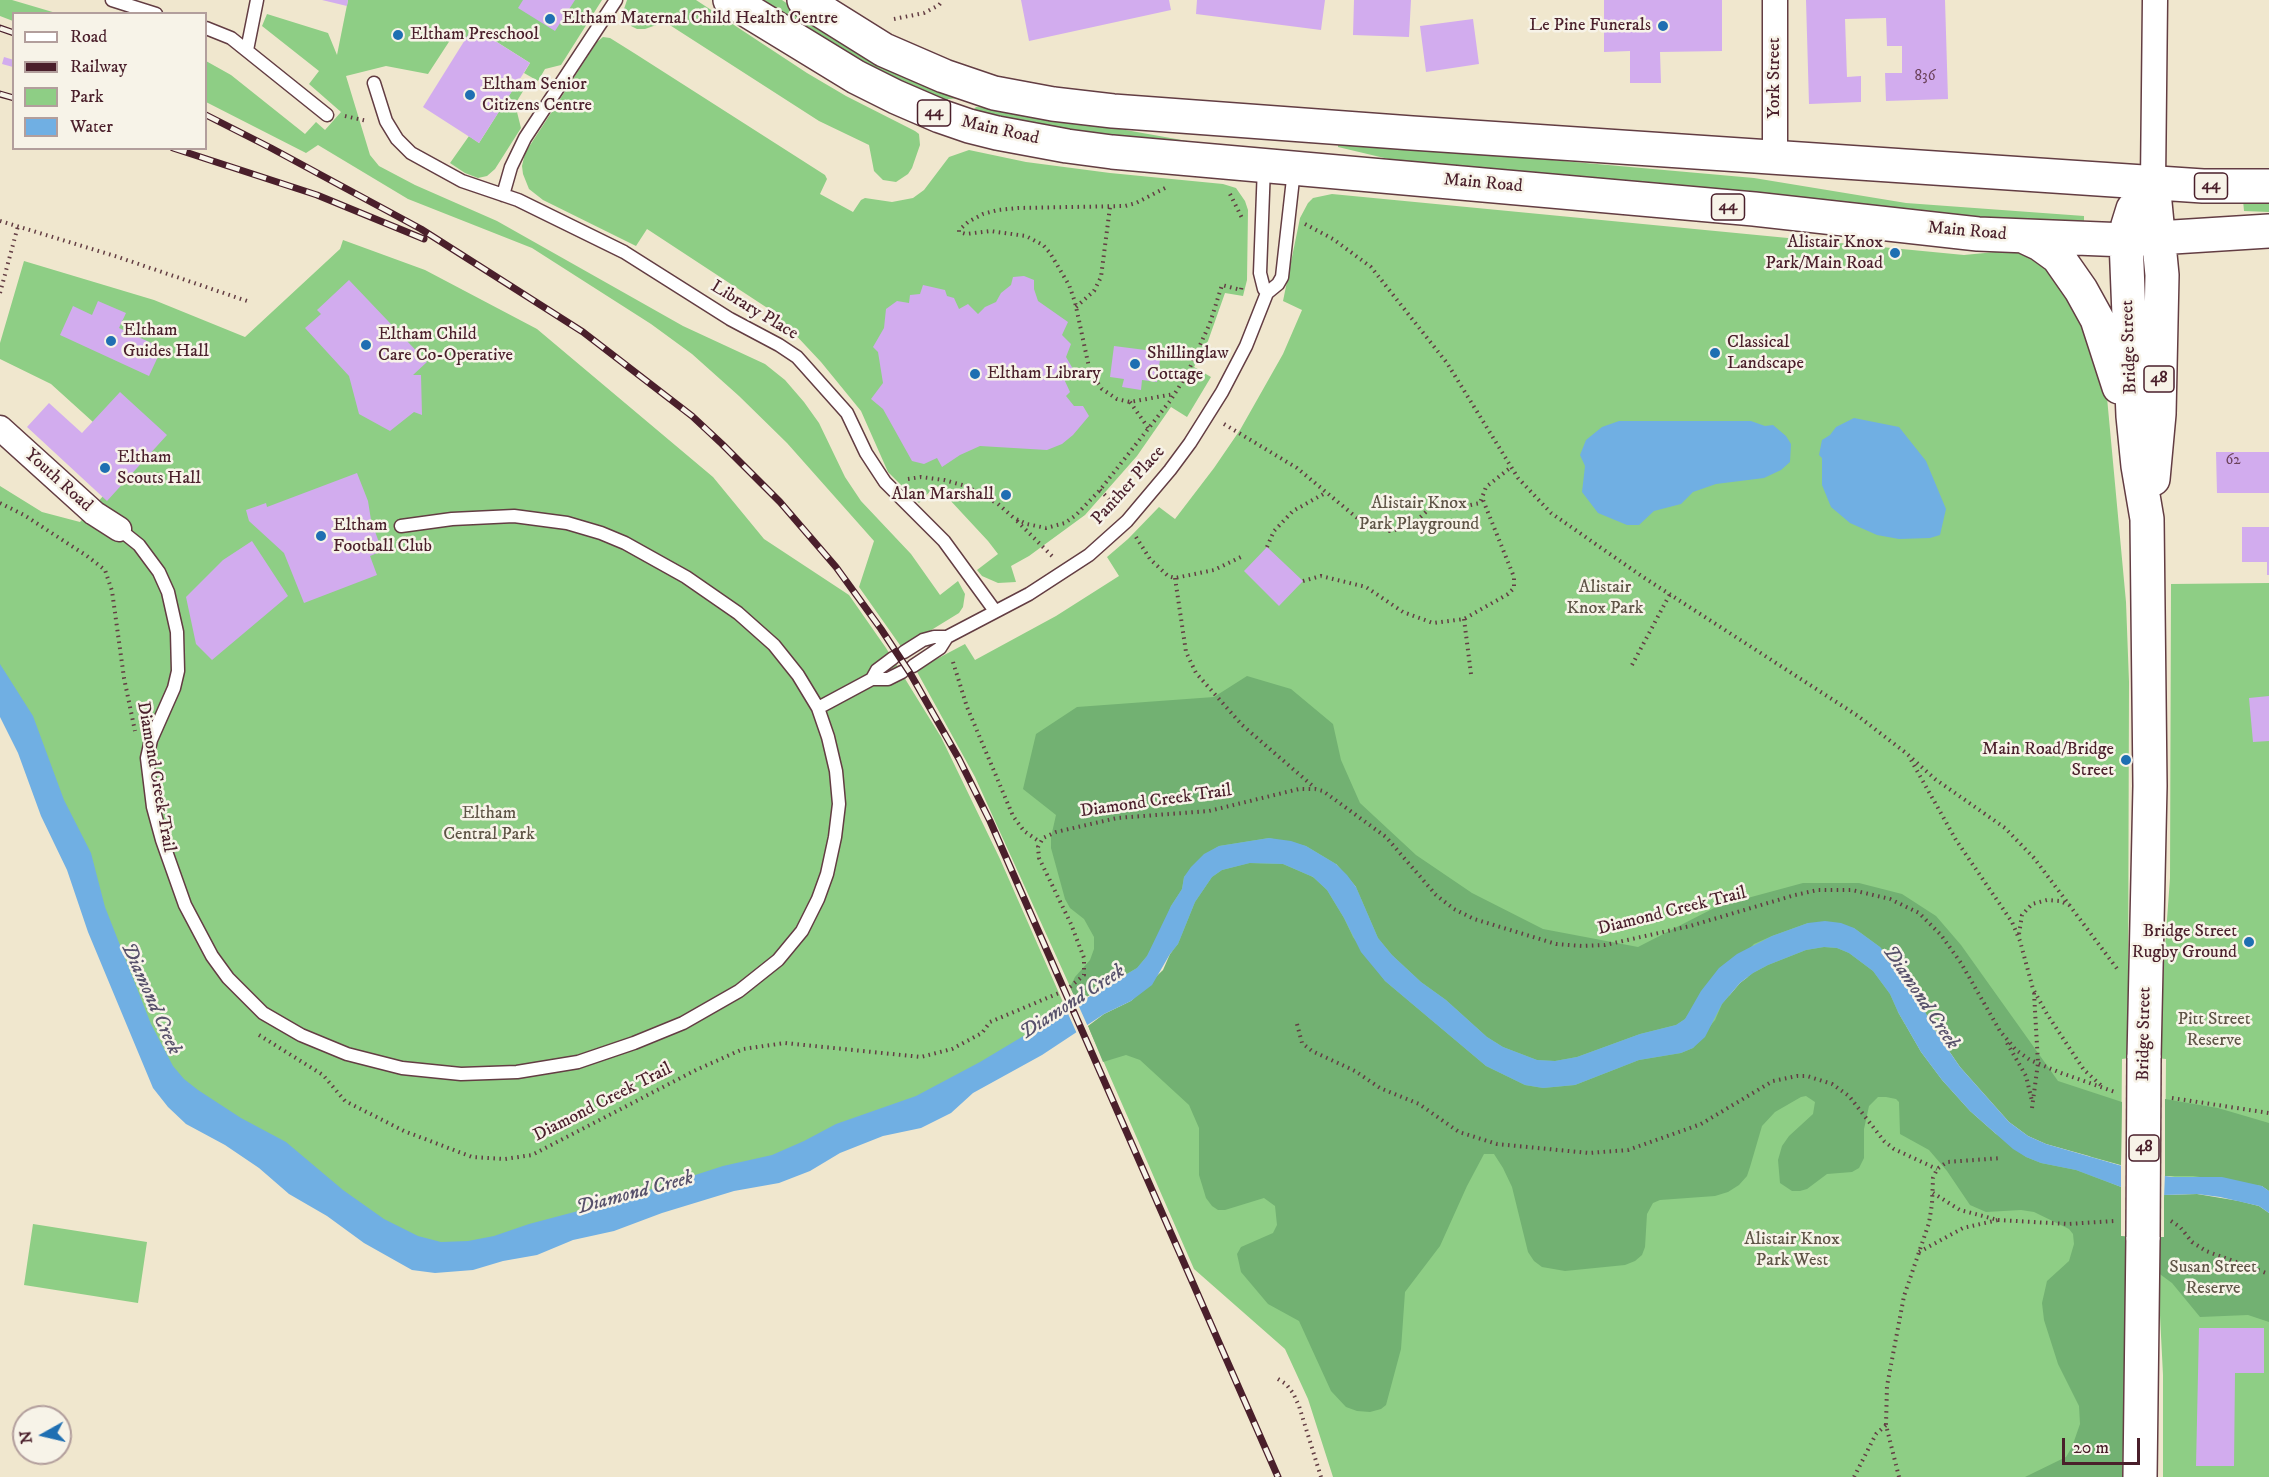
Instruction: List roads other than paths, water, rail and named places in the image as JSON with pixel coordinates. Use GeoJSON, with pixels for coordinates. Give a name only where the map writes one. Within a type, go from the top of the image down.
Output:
{"type":"FeatureCollection","features":[{"type":"Feature","properties":{"kind":"main road","name":"Main Road"},"geometry":{"type":"LineString","coordinates":[[730,0],[856,77],[940,116],[997,133],[1067,146],[1112,152],[1731,207],[2025,237],[2126,240],[2269,231]]}},
{"type":"Feature","properties":{"kind":"main road","name":"Main Road"},"geometry":{"type":"LineString","coordinates":[[804,0],[884,50],[944,76],[994,93],[1053,105],[2203,186],[2269,186]]}},
{"type":"Feature","properties":{"kind":"main road"},"geometry":{"type":"LineString","coordinates":[[940,116],[994,93]]}},
{"type":"Feature","properties":{"kind":"main road"},"geometry":{"type":"LineString","coordinates":[[1280,166],[1269,141],[1283,123]]}},
{"type":"Feature","properties":{"kind":"main road","name":"Bridge Street"},"geometry":{"type":"LineString","coordinates":[[2146,519],[2159,414],[2162,275],[2152,182]]}},
{"type":"Feature","properties":{"kind":"main road","name":"Bridge Street"},"geometry":{"type":"LineString","coordinates":[[2140,1477],[2144,1058],[2150,764],[2146,519],[2133,416],[2126,240],[2133,209],[2152,182]]}},
{"type":"Feature","properties":{"kind":"main road"},"geometry":{"type":"LineString","coordinates":[[2025,237],[2058,256],[2081,290],[2097,319],[2119,387],[2133,416]]}},
{"type":"Feature","properties":{"kind":"street","name":"York Street"},"geometry":{"type":"LineString","coordinates":[[1775,0],[1775,156]]}},
{"type":"Feature","properties":{"kind":"street","name":"Bridge Street"},"geometry":{"type":"LineString","coordinates":[[2152,182],[2155,0]]}},
{"type":"Feature","properties":{"kind":"street","name":"Youth Road"},"geometry":{"type":"LineString","coordinates":[[0,428],[94,513],[119,529]]}},
{"type":"Feature","properties":{"kind":"lane"},"geometry":{"type":"LineString","coordinates":[[112,0],[150,12]]}},
{"type":"Feature","properties":{"kind":"lane"},"geometry":{"type":"LineString","coordinates":[[247,50],[257,0]]}},
{"type":"Feature","properties":{"kind":"lane"},"geometry":{"type":"LineString","coordinates":[[503,195],[511,167],[525,138],[616,0]]}},
{"type":"Feature","properties":{"kind":"lane"},"geometry":{"type":"LineString","coordinates":[[207,28],[226,36],[247,50],[327,115]]}},
{"type":"Feature","properties":{"kind":"lane","name":"Library Place"},"geometry":{"type":"LineString","coordinates":[[374,83],[386,121],[397,139],[411,153],[462,181],[503,195],[624,252],[730,319],[797,357],[847,413],[866,453],[885,482],[944,541],[995,611]]}},
{"type":"Feature","properties":{"kind":"lane"},"geometry":{"type":"LineString","coordinates":[[1267,292],[1260,273],[1280,166]]}},
{"type":"Feature","properties":{"kind":"lane","name":"Panther Place"},"geometry":{"type":"LineString","coordinates":[[904,652],[923,640],[946,637],[995,611],[1089,555],[1127,521],[1170,470],[1208,415],[1246,346],[1267,292],[1278,284],[1282,277],[1290,218],[1280,166]]}},
{"type":"Feature","properties":{"kind":"lane"},"geometry":{"type":"LineString","coordinates":[[119,529],[149,556],[168,592],[174,611],[179,651],[178,671],[174,688],[151,740],[147,758],[149,779],[162,840],[185,905],[212,956],[228,978],[263,1013],[301,1035],[347,1054],[391,1065],[461,1074],[517,1072],[578,1062],[683,1023],[739,991],[778,960],[802,931],[818,900],[827,874],[839,804],[837,771],[818,708],[798,675],[774,645],[738,613],[686,577],[601,532],[567,523],[531,518],[488,517],[401,526]]}},
{"type":"Feature","properties":{"kind":"lane","name":"Panther Place"},"geometry":{"type":"LineString","coordinates":[[818,708],[872,679],[888,679],[908,669],[940,648],[946,637]]}},
{"type":"Feature","properties":{"kind":"lane","name":"Panther Place"},"geometry":{"type":"LineString","coordinates":[[872,679],[877,670],[893,658]]}},
{"type":"Feature","properties":{"kind":"water"},"geometry":{"type":"Polygon","coordinates":[[[1854,418],[1899,427],[1926,461],[1946,509],[1940,535],[1930,538],[1899,539],[1877,535],[1850,523],[1831,507],[1822,485],[1822,458],[1819,455],[1822,440],[1836,427],[1854,418]]]}},
{"type":"Feature","properties":{"kind":"water"},"geometry":{"type":"Polygon","coordinates":[[[1619,421],[1751,421],[1765,426],[1773,425],[1786,436],[1791,444],[1790,462],[1781,470],[1764,478],[1716,484],[1693,492],[1681,504],[1654,511],[1639,525],[1627,525],[1598,513],[1582,492],[1585,466],[1580,455],[1586,440],[1602,427],[1619,421]]]}},
{"type":"Feature","properties":{"kind":"water"},"geometry":{"type":"Polygon","coordinates":[[[0,664],[33,716],[64,800],[91,853],[105,907],[151,1024],[173,1066],[198,1090],[241,1118],[286,1142],[343,1190],[384,1219],[418,1236],[441,1242],[468,1241],[494,1236],[529,1224],[612,1202],[723,1166],[772,1155],[836,1124],[916,1096],[980,1062],[1137,968],[1147,956],[1171,906],[1182,889],[1184,877],[1204,854],[1219,846],[1269,838],[1306,846],[1336,864],[1356,887],[1378,938],[1392,955],[1487,1037],[1503,1047],[1537,1060],[1555,1061],[1577,1057],[1640,1034],[1676,1025],[1685,1019],[1701,991],[1719,968],[1737,954],[1772,936],[1808,923],[1825,921],[1841,923],[1854,928],[1880,947],[1916,994],[1934,1029],[1960,1067],[2009,1122],[2028,1136],[2046,1144],[2143,1172],[2171,1177],[2222,1177],[2262,1186],[2269,1191],[2269,1213],[2259,1206],[2220,1197],[2197,1194],[2164,1195],[2121,1187],[2076,1170],[2041,1163],[2026,1157],[2013,1149],[1970,1111],[1942,1080],[1921,1052],[1890,994],[1873,971],[1849,953],[1837,948],[1824,947],[1806,950],[1753,973],[1740,983],[1722,1004],[1705,1037],[1693,1048],[1681,1053],[1639,1060],[1575,1085],[1543,1088],[1525,1085],[1486,1066],[1385,981],[1361,952],[1327,890],[1313,877],[1283,864],[1250,863],[1222,870],[1212,877],[1195,902],[1178,944],[1152,985],[1131,1001],[1104,1014],[1042,1055],[973,1093],[951,1113],[921,1128],[883,1136],[840,1153],[810,1171],[779,1183],[734,1191],[662,1213],[614,1231],[573,1240],[537,1255],[503,1261],[473,1270],[435,1273],[412,1270],[364,1243],[327,1216],[289,1194],[259,1168],[225,1145],[186,1124],[153,1088],[88,932],[67,870],[41,816],[18,753],[0,717],[0,664]]]}},
{"type":"Feature","properties":{"kind":"railway"},"geometry":{"type":"LineString","coordinates":[[0,28],[12,32]]}},
{"type":"Feature","properties":{"kind":"railway"},"geometry":{"type":"LineString","coordinates":[[0,94],[12,97]]}},
{"type":"Feature","properties":{"kind":"railway"},"geometry":{"type":"LineString","coordinates":[[207,116],[421,229],[583,332],[692,416],[780,502],[836,567],[910,673],[959,759],[990,821],[1278,1477]]}},
{"type":"Feature","properties":{"kind":"railway"},"geometry":{"type":"LineString","coordinates":[[179,150],[317,195],[424,239]]}},
{"type":"Feature","properties":{"kind":"place","name":"Eltham Maternal Child Health Centre"},"geometry":{"type":"Point","coordinates":[550,19]}},
{"type":"Feature","properties":{"kind":"place","name":"Le Pine Funerals"},"geometry":{"type":"Point","coordinates":[1663,26]}},
{"type":"Feature","properties":{"kind":"place","name":"Eltham Preschool"},"geometry":{"type":"Point","coordinates":[398,35]}},
{"type":"Feature","properties":{"kind":"place","name":"Eltham Senior Citizens Centre"},"geometry":{"type":"Point","coordinates":[470,95]}},
{"type":"Feature","properties":{"kind":"place","name":"Alistair Knox Park/Main Road"},"geometry":{"type":"Point","coordinates":[1895,253]}},
{"type":"Feature","properties":{"kind":"place","name":"Eltham Guides Hall"},"geometry":{"type":"Point","coordinates":[111,341]}},
{"type":"Feature","properties":{"kind":"place","name":"Eltham Child Care Co-Operative"},"geometry":{"type":"Point","coordinates":[366,345]}},
{"type":"Feature","properties":{"kind":"place","name":"Classical Landscape"},"geometry":{"type":"Point","coordinates":[1715,353]}},
{"type":"Feature","properties":{"kind":"place","name":"Shillinglaw Cottage"},"geometry":{"type":"Point","coordinates":[1135,364]}},
{"type":"Feature","properties":{"kind":"place","name":"Eltham Library"},"geometry":{"type":"Point","coordinates":[975,374]}},
{"type":"Feature","properties":{"kind":"place","name":"Eltham Scouts Hall"},"geometry":{"type":"Point","coordinates":[105,468]}},
{"type":"Feature","properties":{"kind":"place","name":"Alan Marshall"},"geometry":{"type":"Point","coordinates":[1006,495]}},
{"type":"Feature","properties":{"kind":"place","name":"Eltham Football Club"},"geometry":{"type":"Point","coordinates":[321,536]}},
{"type":"Feature","properties":{"kind":"place","name":"Main Road/Bridge Street"},"geometry":{"type":"Point","coordinates":[2126,760]}},
{"type":"Feature","properties":{"kind":"place","name":"Bridge Street Rugby Ground"},"geometry":{"type":"Point","coordinates":[2249,942]}},
{"type":"Feature","properties":{"kind":"park label","name":"Alistair Knox Park Playground"},"geometry":{"type":"Point","coordinates":[1419,514]}},
{"type":"Feature","properties":{"kind":"park label","name":"Alistair Knox Park"},"geometry":{"type":"Point","coordinates":[1605,598]}},
{"type":"Feature","properties":{"kind":"park label","name":"Eltham Central Park"},"geometry":{"type":"Point","coordinates":[489,824]}},
{"type":"Feature","properties":{"kind":"park label","name":"Pitt Street Reserve"},"geometry":{"type":"Point","coordinates":[2214,1030]}},
{"type":"Feature","properties":{"kind":"park label","name":"Alistair Knox Park West"},"geometry":{"type":"Point","coordinates":[1792,1250]}},
{"type":"Feature","properties":{"kind":"park label","name":"Susan Street Reserve"},"geometry":{"type":"Point","coordinates":[2213,1278]}},
{"type":"Feature","properties":{"kind":"water label","name":"Diamond Creek"},"geometry":{"type":"Point","coordinates":[1920,998]}},
{"type":"Feature","properties":{"kind":"water label","name":"Diamond Creek"},"geometry":{"type":"Point","coordinates":[150,999]}},
{"type":"Feature","properties":{"kind":"water label","name":"Diamond Creek"},"geometry":{"type":"Point","coordinates":[1073,1003]}},
{"type":"Feature","properties":{"kind":"water label","name":"Diamond Creek"},"geometry":{"type":"Point","coordinates":[635,1194]}}]}
